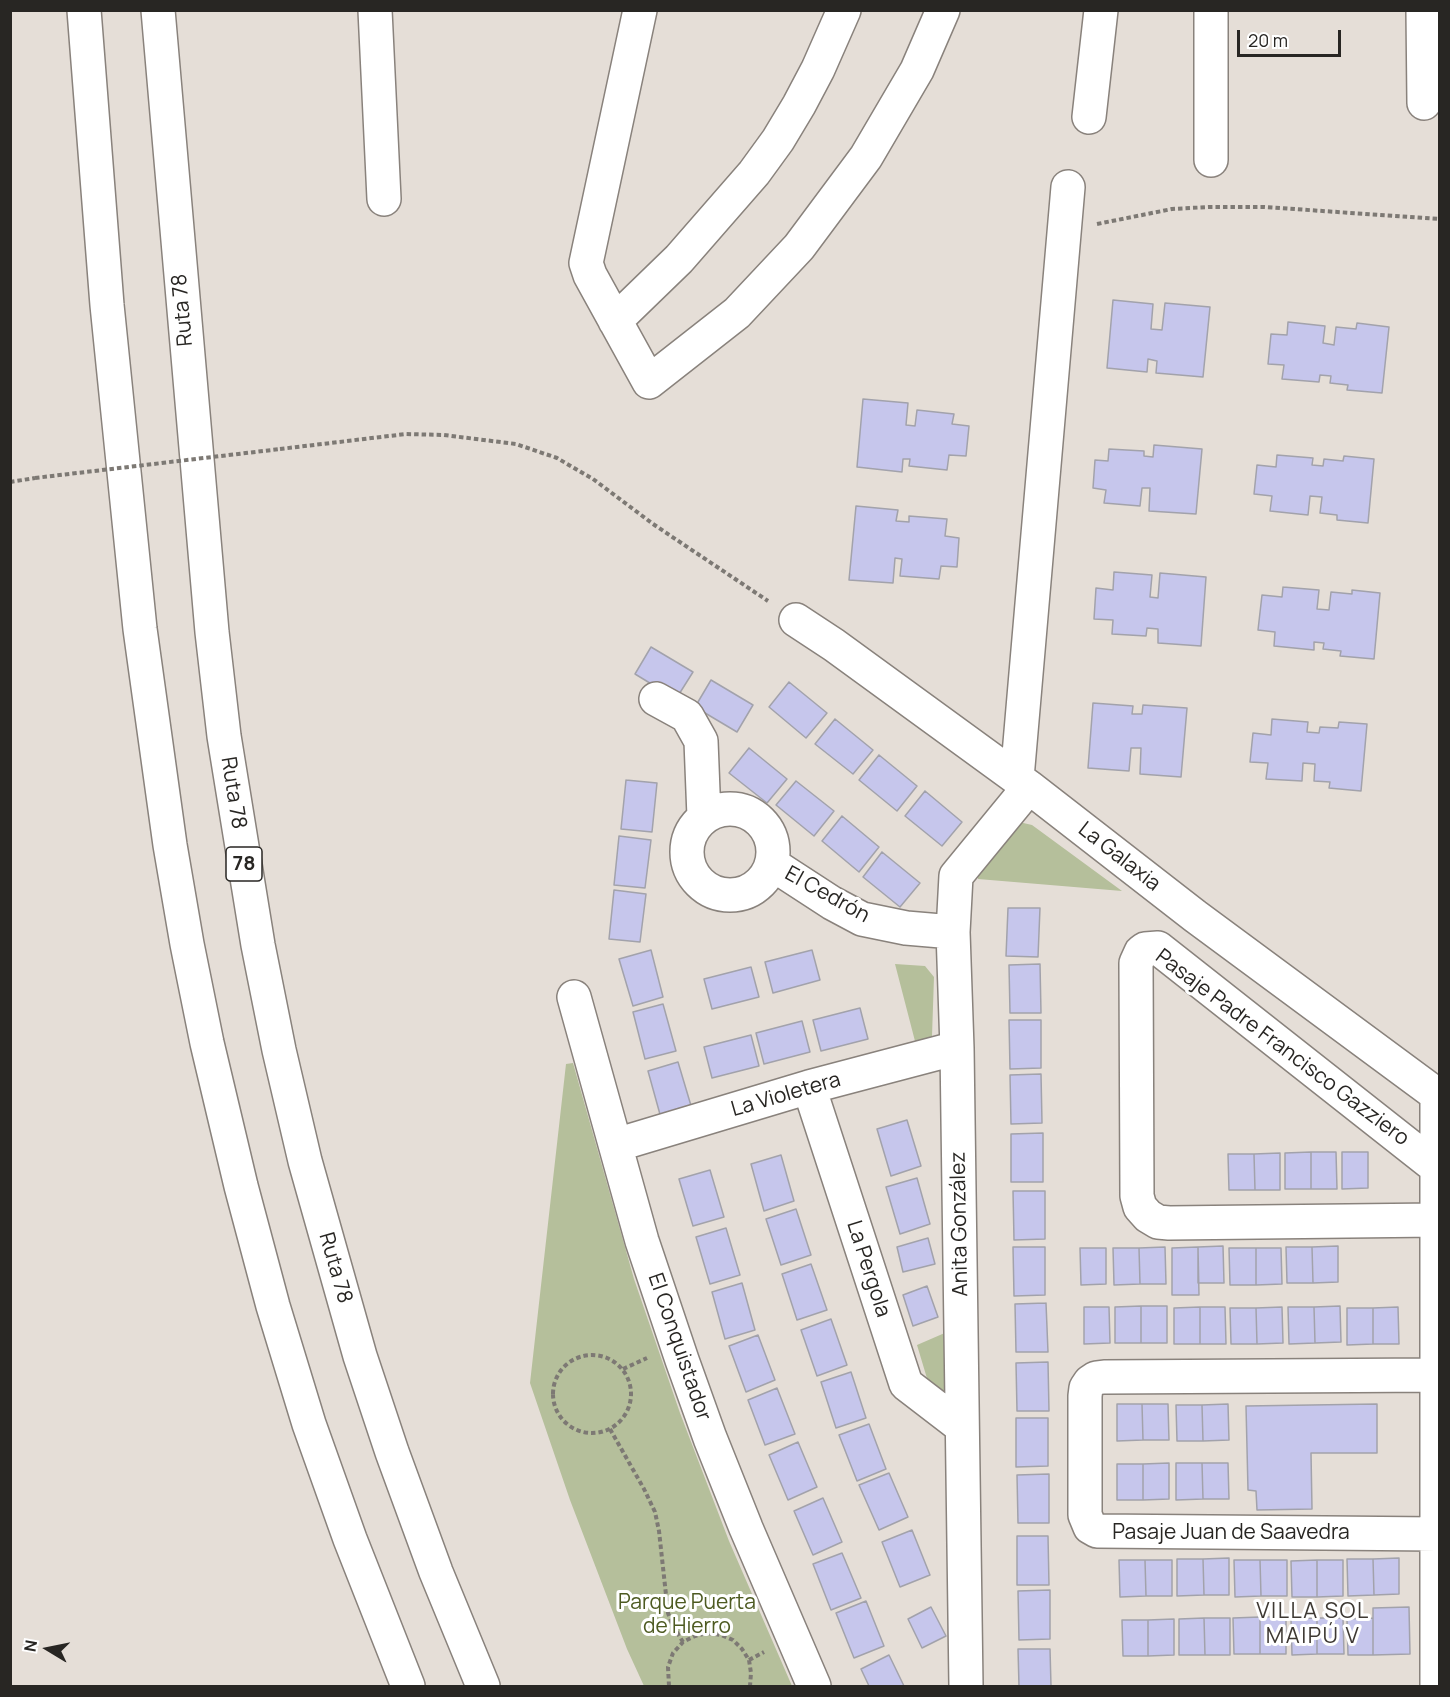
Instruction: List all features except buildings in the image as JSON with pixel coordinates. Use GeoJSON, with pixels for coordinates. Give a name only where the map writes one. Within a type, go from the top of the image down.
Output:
{"type":"FeatureCollection","features":[{"type":"Feature","properties":{"kind":"main road"},"geometry":{"type":"LineString","coordinates":[[84,10],[107,305],[138,618],[170,845],[207,1043],[241,1186],[273,1306],[313,1435],[350,1539],[408,1686]]}},
{"type":"Feature","properties":{"kind":"main road","name":"Ruta 78"},"geometry":{"type":"LineString","coordinates":[[158,10],[212,632],[224,736],[258,945],[279,1050],[305,1161],[357,1346],[392,1452],[436,1572],[483,1686]]}},
{"type":"Feature","properties":{"kind":"main road"},"geometry":{"type":"LineString","coordinates":[[375,10],[384,199]]}},
{"type":"Feature","properties":{"kind":"main road"},"geometry":{"type":"LineString","coordinates":[[640,10],[586,263],[590,275],[649,382],[737,313],[800,248],[866,157],[917,70],[943,10]]}},
{"type":"Feature","properties":{"kind":"main road"},"geometry":{"type":"LineString","coordinates":[[615,321],[679,259],[754,173],[778,140],[799,105],[844,10]]}},
{"type":"Feature","properties":{"kind":"main road"},"geometry":{"type":"LineString","coordinates":[[1089,117],[1101,10]]}},
{"type":"Feature","properties":{"kind":"main road"},"geometry":{"type":"LineString","coordinates":[[1211,10],[1211,160]]}},
{"type":"Feature","properties":{"kind":"main road"},"geometry":{"type":"LineString","coordinates":[[1423,10],[1424,103]]}},
{"type":"Feature","properties":{"kind":"main road"},"geometry":{"type":"LineString","coordinates":[[1023,783],[1068,187]]}},
{"type":"Feature","properties":{"kind":"main road","name":"La Galaxia"},"geometry":{"type":"LineString","coordinates":[[796,620],[834,645],[1023,783],[1195,916],[1438,1096]]}},
{"type":"Feature","properties":{"kind":"main road"},"geometry":{"type":"LineString","coordinates":[[656,699],[687,716],[701,741],[704,817]]}},
{"type":"Feature","properties":{"kind":"main road","name":"Anita González"},"geometry":{"type":"LineString","coordinates":[[966,1686],[957,1048],[953,932],[956,876],[1023,783]]}},
{"type":"Feature","properties":{"kind":"main road"},"geometry":{"type":"LineString","coordinates":[[732,808],[747,811],[759,819],[771,838],[773,854],[772,864],[758,885],[744,893],[719,894],[705,887],[694,877],[687,857],[688,841],[694,828],[704,817],[717,810],[732,808]]}},
{"type":"Feature","properties":{"kind":"main road","name":"El Cedrón"},"geometry":{"type":"LineString","coordinates":[[772,864],[832,903],[862,919],[906,928],[953,932]]}},
{"type":"Feature","properties":{"kind":"main road","name":"Pasaje Padre Francisco Gazziero"},"geometry":{"type":"LineString","coordinates":[[1436,1167],[1158,948],[1145,949],[1141,952],[1136,963],[1137,1196],[1140,1207],[1148,1216],[1158,1222],[1169,1223],[1437,1220]]}},
{"type":"Feature","properties":{"kind":"main road","name":"El Conquistador"},"geometry":{"type":"LineString","coordinates":[[574,997],[642,1241],[710,1438],[788,1630],[814,1686]]}},
{"type":"Feature","properties":{"kind":"main road","name":"La Violetera"},"geometry":{"type":"LineString","coordinates":[[616,1145],[809,1087],[957,1048]]}},
{"type":"Feature","properties":{"kind":"main road","name":"La Pergola"},"geometry":{"type":"LineString","coordinates":[[809,1087],[906,1384],[962,1426]]}},
{"type":"Feature","properties":{"kind":"main road"},"geometry":{"type":"LineString","coordinates":[[1437,1686],[1436,1167],[1438,1096]]}},
{"type":"Feature","properties":{"kind":"main road","name":"Pasaje Juan de Saavedra"},"geometry":{"type":"LineString","coordinates":[[1437,1375],[1104,1377],[1090,1382],[1084,1396],[1085,1515],[1090,1527],[1096,1531],[1437,1533]]}},
{"type":"Feature","properties":{"kind":"path"},"geometry":{"type":"LineString","coordinates":[[1064,230],[1172,209],[1209,207],[1264,207],[1440,219]]}},
{"type":"Feature","properties":{"kind":"path"},"geometry":{"type":"LineString","coordinates":[[10,482],[406,434],[444,435],[516,444],[557,458],[593,479],[653,524],[796,620]]}},
{"type":"Feature","properties":{"kind":"path"},"geometry":{"type":"LineString","coordinates":[[586,1354],[612,1359],[623,1369],[632,1392],[625,1415],[610,1430],[594,1433],[581,1432],[570,1427],[554,1406],[552,1392],[555,1378],[568,1363],[586,1354]]}},
{"type":"Feature","properties":{"kind":"path"},"geometry":{"type":"LineString","coordinates":[[623,1369],[650,1357]]}},
{"type":"Feature","properties":{"kind":"path"},"geometry":{"type":"LineString","coordinates":[[610,1430],[645,1489],[655,1512],[668,1613],[672,1626],[683,1642]]}},
{"type":"Feature","properties":{"kind":"path"},"geometry":{"type":"LineString","coordinates":[[669,1686],[668,1667],[674,1653],[683,1642],[707,1633],[733,1640],[742,1649],[749,1660],[750,1686]]}},
{"type":"Feature","properties":{"kind":"green space"},"geometry":{"type":"Polygon","coordinates":[[[1019,822],[1032,825],[1122,891],[978,879],[978,868],[1019,822]]]}},
{"type":"Feature","properties":{"kind":"green space"},"geometry":{"type":"Polygon","coordinates":[[[895,964],[925,966],[934,977],[932,1036],[916,1045],[895,964]]]}},
{"type":"Feature","properties":{"kind":"green space","name":"Parque Puerta de Hierro"},"geometry":{"type":"Polygon","coordinates":[[[573,1063],[634,1279],[680,1413],[729,1541],[792,1686],[644,1686],[627,1649],[570,1500],[530,1383],[566,1064],[573,1063]]]}},
{"type":"Feature","properties":{"kind":"green space"},"geometry":{"type":"Polygon","coordinates":[[[947,1332],[946,1392],[929,1385],[917,1345],[947,1332]]]}},
{"type":"Feature","properties":{"kind":"district","name":"VILLA SOL MAIPÚ V"},"geometry":{"type":"Point","coordinates":[1313,1625]}}]}
